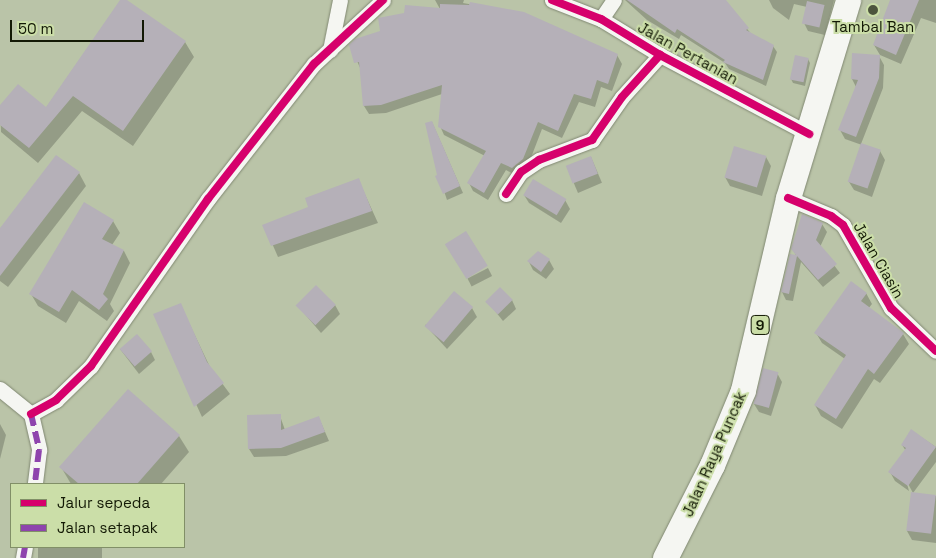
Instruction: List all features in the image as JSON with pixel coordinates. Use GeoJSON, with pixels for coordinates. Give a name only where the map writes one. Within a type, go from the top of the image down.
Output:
{"type":"FeatureCollection","features":[{"type":"Feature","properties":{"kind":"highway","name":"Jalan Raya Puncak"},"geometry":{"type":"LineString","coordinates":[[664,558],[712,465],[743,390],[788,198],[809,134],[848,0]]}},
{"type":"Feature","properties":{"kind":"street"},"geometry":{"type":"LineString","coordinates":[[330,50],[340,0]]}},
{"type":"Feature","properties":{"kind":"street"},"geometry":{"type":"LineString","coordinates":[[32,414],[56,400],[90,366],[208,198],[314,64],[383,0]]}},
{"type":"Feature","properties":{"kind":"street","name":"Jalan Pertanian"},"geometry":{"type":"LineString","coordinates":[[552,0],[602,19],[660,55],[809,134]]}},
{"type":"Feature","properties":{"kind":"street"},"geometry":{"type":"LineString","coordinates":[[602,19],[614,0]]}},
{"type":"Feature","properties":{"kind":"street"},"geometry":{"type":"LineString","coordinates":[[506,194],[521,172],[539,160],[592,140],[622,97],[660,55]]}},
{"type":"Feature","properties":{"kind":"street","name":"Jalan Ciasin"},"geometry":{"type":"LineString","coordinates":[[788,198],[831,216],[843,225],[891,308],[936,351]]}},
{"type":"Feature","properties":{"kind":"street"},"geometry":{"type":"LineString","coordinates":[[0,389],[32,414],[39,450],[35,483]]}},
{"type":"Feature","properties":{"kind":"building"},"geometry":{"type":"Polygon","coordinates":[[[120,0],[127,0],[186,41],[123,131],[73,96],[29,148],[0,125],[0,105],[18,84],[46,107],[120,0]]]}},
{"type":"Feature","properties":{"kind":"building"},"geometry":{"type":"Polygon","coordinates":[[[627,0],[726,0],[749,28],[746,30],[774,45],[763,80],[723,62],[725,60],[677,29],[675,33],[627,0]]]}},
{"type":"Feature","properties":{"kind":"building"},"geometry":{"type":"Polygon","coordinates":[[[890,0],[919,0],[896,55],[873,45],[890,0]]]}},
{"type":"Feature","properties":{"kind":"building"},"geometry":{"type":"Polygon","coordinates":[[[807,1],[825,5],[819,27],[802,23],[807,1]]]}},
{"type":"Feature","properties":{"kind":"building"},"geometry":{"type":"Polygon","coordinates":[[[470,2],[524,12],[618,54],[608,84],[597,80],[591,99],[574,94],[558,131],[538,122],[523,159],[512,168],[501,163],[484,193],[467,183],[486,151],[438,127],[442,85],[381,105],[363,106],[359,62],[354,63],[349,45],[355,39],[380,31],[378,18],[404,13],[405,5],[440,8],[440,4],[469,5],[470,2]]]}},
{"type":"Feature","properties":{"kind":"building"},"geometry":{"type":"Polygon","coordinates":[[[852,53],[880,55],[879,78],[856,137],[838,130],[858,80],[851,79],[852,53]]]}},
{"type":"Feature","properties":{"kind":"building"},"geometry":{"type":"Polygon","coordinates":[[[795,55],[809,58],[803,82],[790,79],[795,55]]]}},
{"type":"Feature","properties":{"kind":"building"},"geometry":{"type":"Polygon","coordinates":[[[432,121],[460,186],[443,194],[435,176],[437,175],[425,123],[432,121]]]}},
{"type":"Feature","properties":{"kind":"building"},"geometry":{"type":"Polygon","coordinates":[[[861,143],[881,150],[868,189],[848,182],[861,143]]]}},
{"type":"Feature","properties":{"kind":"building"},"geometry":{"type":"Polygon","coordinates":[[[734,146],[767,156],[757,187],[724,178],[734,146]]]}},
{"type":"Feature","properties":{"kind":"building"},"geometry":{"type":"Polygon","coordinates":[[[56,155],[80,172],[0,276],[0,228],[56,155]]]}},
{"type":"Feature","properties":{"kind":"building"},"geometry":{"type":"Polygon","coordinates":[[[591,156],[598,174],[573,183],[566,166],[591,156]]]}},
{"type":"Feature","properties":{"kind":"building"},"geometry":{"type":"Polygon","coordinates":[[[359,178],[372,211],[271,246],[262,225],[308,207],[305,198],[359,178]]]}},
{"type":"Feature","properties":{"kind":"building"},"geometry":{"type":"Polygon","coordinates":[[[533,179],[566,199],[557,215],[523,195],[533,179]]]}},
{"type":"Feature","properties":{"kind":"building"},"geometry":{"type":"Polygon","coordinates":[[[84,202],[114,220],[102,239],[124,250],[103,294],[108,299],[99,310],[72,290],[59,312],[29,294],[84,202]]]}},
{"type":"Feature","properties":{"kind":"building"},"geometry":{"type":"Polygon","coordinates":[[[802,214],[823,223],[816,240],[837,264],[818,280],[797,256],[789,294],[781,292],[790,254],[796,255],[791,249],[802,214]]]}},
{"type":"Feature","properties":{"kind":"building"},"geometry":{"type":"Polygon","coordinates":[[[466,231],[488,266],[467,279],[445,244],[466,231]]]}},
{"type":"Feature","properties":{"kind":"building"},"geometry":{"type":"Polygon","coordinates":[[[538,251],[550,259],[541,272],[527,261],[538,251]]]}},
{"type":"Feature","properties":{"kind":"building"},"geometry":{"type":"Polygon","coordinates":[[[851,281],[867,293],[861,301],[904,333],[874,374],[868,369],[836,419],[814,405],[846,355],[814,333],[851,281]]]}},
{"type":"Feature","properties":{"kind":"building"},"geometry":{"type":"Polygon","coordinates":[[[316,285],[336,305],[315,325],[295,306],[316,285]]]}},
{"type":"Feature","properties":{"kind":"building"},"geometry":{"type":"Polygon","coordinates":[[[500,287],[513,300],[498,315],[485,302],[500,287]]]}},
{"type":"Feature","properties":{"kind":"building"},"geometry":{"type":"Polygon","coordinates":[[[454,291],[473,307],[444,342],[424,326],[454,291]]]}},
{"type":"Feature","properties":{"kind":"building"},"geometry":{"type":"Polygon","coordinates":[[[181,303],[207,362],[224,383],[194,407],[153,314],[181,303]]]}},
{"type":"Feature","properties":{"kind":"building"},"geometry":{"type":"Polygon","coordinates":[[[137,334],[152,351],[135,366],[120,349],[137,334]]]}},
{"type":"Feature","properties":{"kind":"building"},"geometry":{"type":"Polygon","coordinates":[[[763,368],[778,372],[769,408],[753,404],[763,368]]]}},
{"type":"Feature","properties":{"kind":"building"},"geometry":{"type":"Polygon","coordinates":[[[128,389],[180,435],[138,483],[78,483],[59,467],[128,389]]]}},
{"type":"Feature","properties":{"kind":"building"},"geometry":{"type":"Polygon","coordinates":[[[281,414],[281,430],[319,416],[325,432],[281,448],[248,449],[247,415],[281,414]]]}},
{"type":"Feature","properties":{"kind":"building"},"geometry":{"type":"Polygon","coordinates":[[[911,429],[936,447],[908,486],[888,472],[906,448],[901,445],[911,429]]]}},
{"type":"Feature","properties":{"kind":"building"},"geometry":{"type":"Polygon","coordinates":[[[911,492],[936,495],[931,534],[906,531],[911,492]]]}},
{"type":"Feature","properties":{"kind":"marked path"},"geometry":{"type":"LineString","coordinates":[[31,414],[39,450],[35,483]]}},
{"type":"Feature","properties":{"kind":"marked path"},"geometry":{"type":"LineString","coordinates":[[23,558],[25,548]]}},
{"type":"Feature","properties":{"kind":"cycle path"},"geometry":{"type":"LineString","coordinates":[[31,414],[56,400],[91,366],[208,199],[314,64],[383,0]]}},
{"type":"Feature","properties":{"kind":"cycle path"},"geometry":{"type":"LineString","coordinates":[[552,0],[601,19],[660,55],[809,134]]}},
{"type":"Feature","properties":{"kind":"cycle path"},"geometry":{"type":"LineString","coordinates":[[506,194],[521,172],[539,160],[592,140],[622,97],[660,55]]}},
{"type":"Feature","properties":{"kind":"cycle path"},"geometry":{"type":"LineString","coordinates":[[788,198],[831,216],[843,225],[891,308],[936,351]]}},
{"type":"Feature","properties":{"kind":"place","name":"Tambal Ban"},"geometry":{"type":"Point","coordinates":[873,10]}}]}
